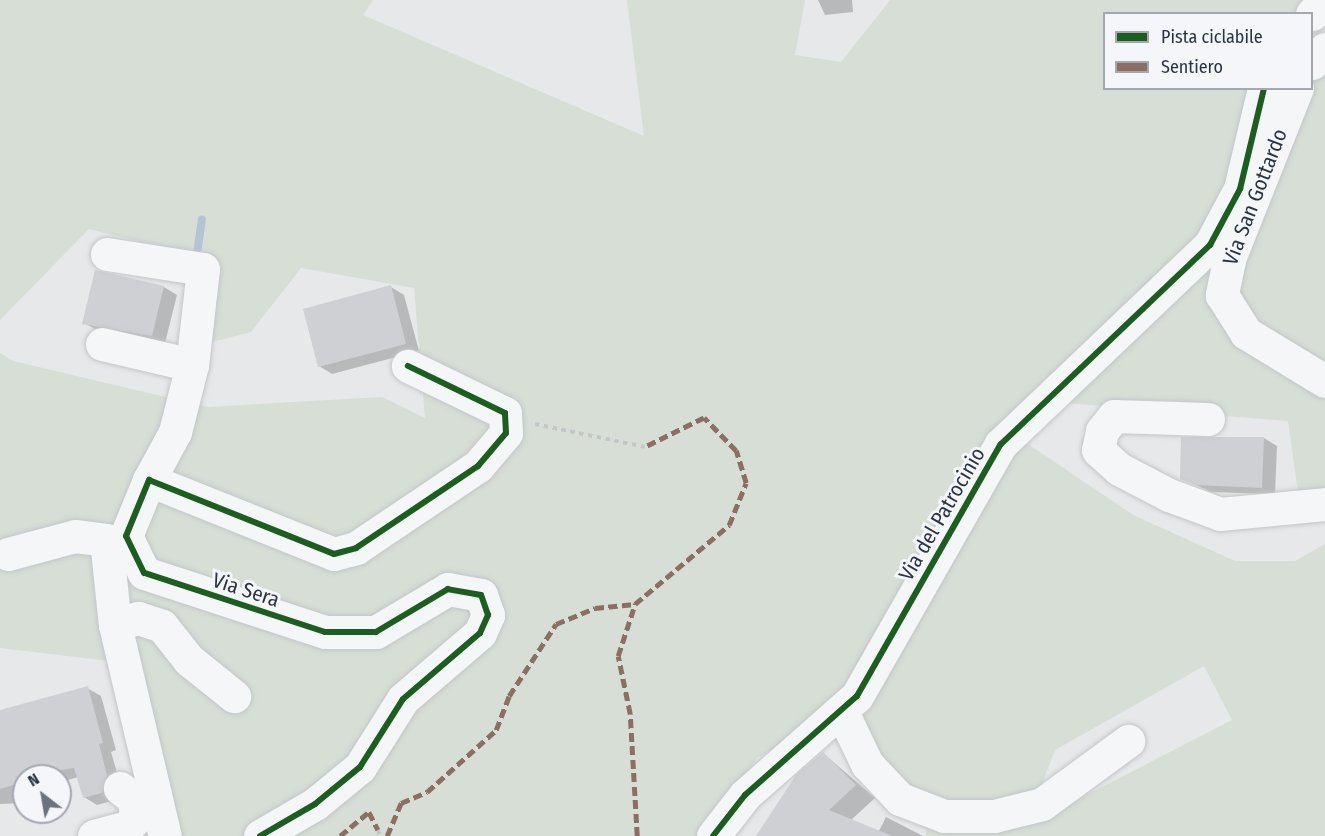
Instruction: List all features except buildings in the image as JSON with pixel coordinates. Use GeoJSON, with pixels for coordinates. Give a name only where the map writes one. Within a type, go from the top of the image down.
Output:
{"type":"FeatureCollection","features":[{"type":"Feature","properties":{"kind":"street"},"geometry":{"type":"LineString","coordinates":[[1313,12],[1325,0]]}},
{"type":"Feature","properties":{"kind":"street"},"geometry":{"type":"LineString","coordinates":[[1313,61],[1325,49]]}},
{"type":"Feature","properties":{"kind":"street","name":"Via del Patrocinio"},"geometry":{"type":"LineString","coordinates":[[713,836],[769,776],[857,696],[1001,444],[1210,245],[1240,189],[1264,90]]}},
{"type":"Feature","properties":{"kind":"street","name":"Via San Gottardo"},"geometry":{"type":"LineString","coordinates":[[1296,90],[1230,256],[1222,295],[1246,333],[1317,376]]}},
{"type":"Feature","properties":{"kind":"street","name":"Via Sera"},"geometry":{"type":"LineString","coordinates":[[107,254],[190,267],[175,432],[149,480],[126,536],[144,573],[326,632],[376,632],[448,589],[481,595],[488,615],[480,633],[403,699],[360,767],[315,804],[260,836]]}},
{"type":"Feature","properties":{"kind":"street"},"geometry":{"type":"LineString","coordinates":[[102,344],[183,363]]}},
{"type":"Feature","properties":{"kind":"street"},"geometry":{"type":"LineString","coordinates":[[149,480],[334,554],[356,549],[478,466],[506,433],[505,413],[408,366]]}},
{"type":"Feature","properties":{"kind":"street"},"geometry":{"type":"LineString","coordinates":[[1208,419],[1114,416],[1098,450],[1119,469],[1159,490],[1220,514],[1325,504]]}},
{"type":"Feature","properties":{"kind":"street"},"geometry":{"type":"LineString","coordinates":[[8,554],[75,536],[106,540],[115,625],[165,836]]}},
{"type":"Feature","properties":{"kind":"street"},"geometry":{"type":"LineString","coordinates":[[115,625],[138,618],[162,626],[189,660],[234,696]]}},
{"type":"Feature","properties":{"kind":"street"},"geometry":{"type":"LineString","coordinates":[[842,712],[867,764],[900,799],[944,816],[994,816],[1042,804],[1128,741]]}},
{"type":"Feature","properties":{"kind":"street"},"geometry":{"type":"LineString","coordinates":[[759,807],[769,776]]}},
{"type":"Feature","properties":{"kind":"street"},"geometry":{"type":"LineString","coordinates":[[94,836],[127,827],[136,818],[134,799],[120,788]]}},
{"type":"Feature","properties":{"kind":"path"},"geometry":{"type":"LineString","coordinates":[[556,431],[645,447]]}},
{"type":"Feature","properties":{"kind":"path"},"geometry":{"type":"LineString","coordinates":[[378,830],[380,836]]}},
{"type":"Feature","properties":{"kind":"shaded area"},"geometry":{"type":"Polygon","coordinates":[[[0,0],[373,0],[363,15],[644,136],[627,0],[805,0],[795,55],[841,62],[890,0],[1325,0],[1325,26],[1313,40],[1313,12],[1103,12],[1103,90],[1281,90],[1210,272],[1325,393],[1325,493],[1299,499],[1288,421],[1065,403],[1025,442],[1133,515],[1235,561],[1295,561],[1325,544],[1325,836],[926,836],[925,820],[1034,822],[1232,720],[1204,666],[1055,750],[1041,787],[991,806],[926,799],[890,782],[848,707],[757,758],[702,836],[168,836],[118,662],[0,648],[0,353],[13,361],[208,407],[382,397],[425,418],[414,288],[301,268],[251,332],[204,344],[182,252],[89,229],[0,320],[0,0]]]}},
{"type":"Feature","properties":{"kind":"shaded area"},"geometry":{"type":"Polygon","coordinates":[[[1325,55],[1325,364],[1256,320],[1238,295],[1240,264],[1274,195],[1303,90],[1313,90],[1313,74],[1325,55]]]}},
{"type":"Feature","properties":{"kind":"waterway"},"geometry":{"type":"LineString","coordinates":[[196,261],[202,219]]}},
{"type":"Feature","properties":{"kind":"marked path"},"geometry":{"type":"LineString","coordinates":[[637,836],[630,714],[618,656],[635,604],[729,525],[746,483],[736,451],[704,418],[645,447]]}},
{"type":"Feature","properties":{"kind":"marked path"},"geometry":{"type":"LineString","coordinates":[[387,836],[401,803],[427,792],[496,730],[509,696],[556,624],[595,608],[635,604]]}},
{"type":"Feature","properties":{"kind":"marked path"},"geometry":{"type":"LineString","coordinates":[[340,836],[369,812],[378,830]]}},
{"type":"Feature","properties":{"kind":"cycle path"},"geometry":{"type":"LineString","coordinates":[[713,836],[745,795],[857,696],[1001,444],[1210,245],[1240,189],[1264,90]]}},
{"type":"Feature","properties":{"kind":"cycle path"},"geometry":{"type":"LineString","coordinates":[[260,836],[315,804],[360,767],[403,699],[480,633],[488,615],[481,595],[448,589],[376,632],[325,632],[144,573],[126,536],[149,480],[334,554],[356,548],[478,466],[506,433],[505,413],[408,366]]}}]}
